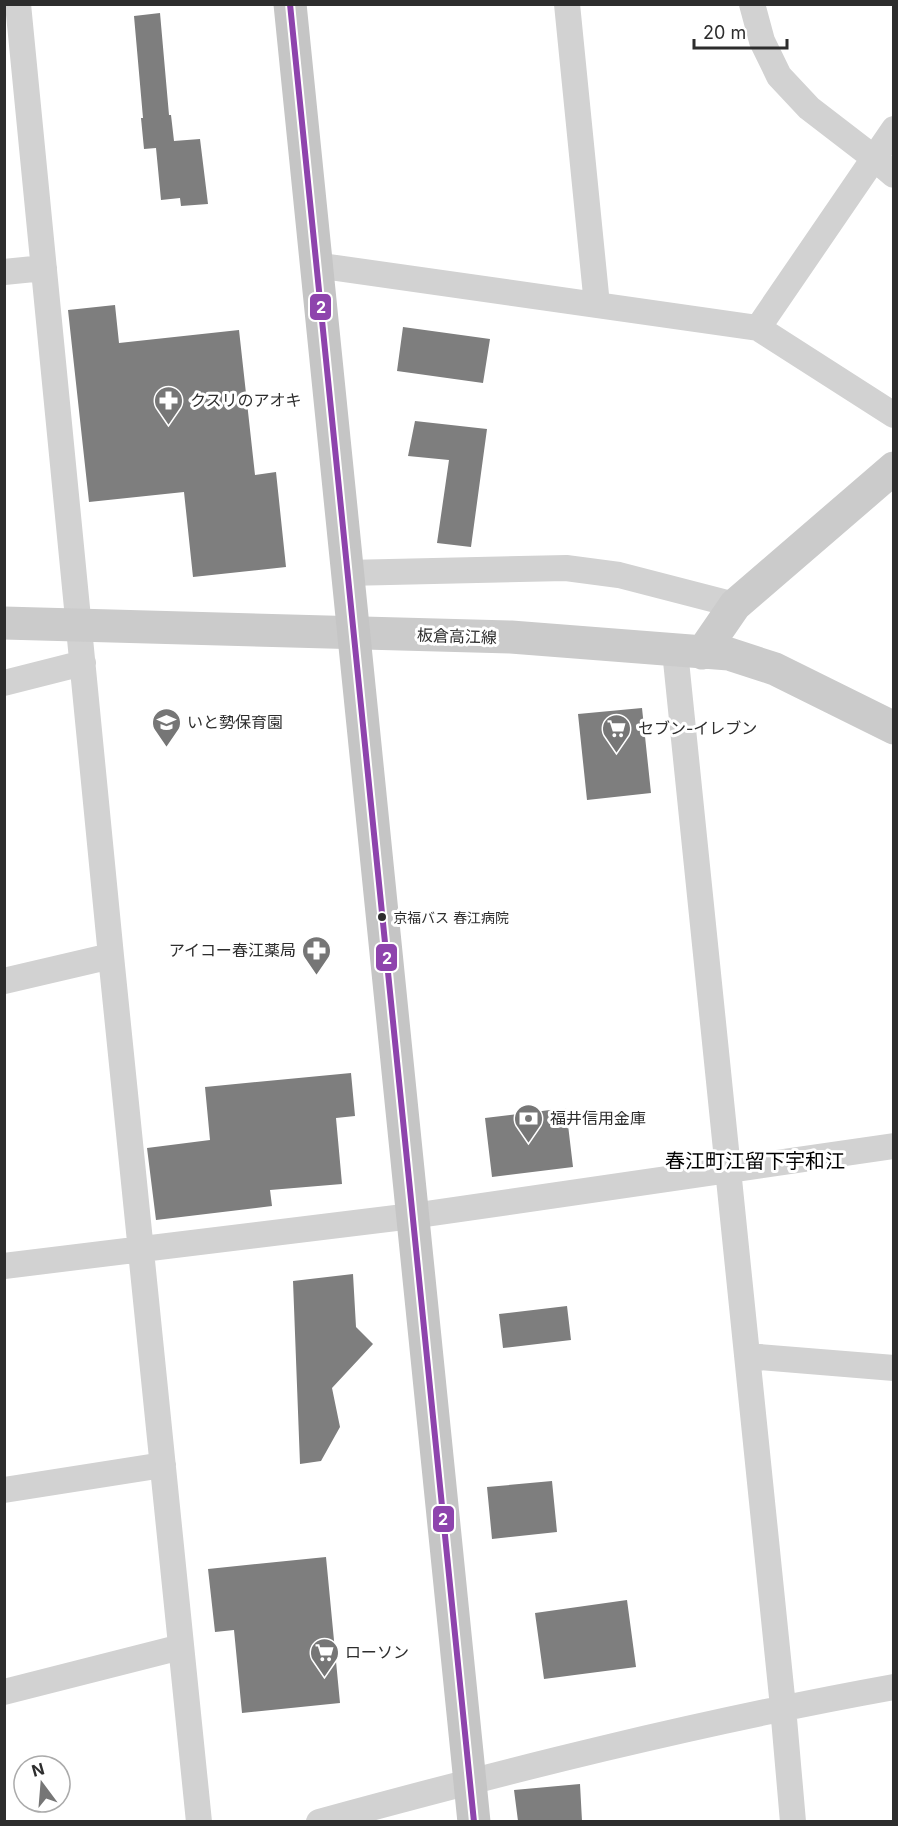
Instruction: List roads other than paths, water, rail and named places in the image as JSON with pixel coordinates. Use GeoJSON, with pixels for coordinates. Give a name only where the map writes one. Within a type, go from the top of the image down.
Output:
{"type":"FeatureCollection","features":[{"type":"Feature","properties":{"kind":"main road"},"geometry":{"type":"LineString","coordinates":[[290,4],[468,1781],[474,1821]]}},
{"type":"Feature","properties":{"kind":"main road"},"geometry":{"type":"LineString","coordinates":[[689,652],[735,605],[894,468]]}},
{"type":"Feature","properties":{"kind":"main road","name":"板倉高江線"},"geometry":{"type":"LineString","coordinates":[[8,625],[511,637],[729,654],[775,669],[894,728]]}},
{"type":"Feature","properties":{"kind":"street"},"geometry":{"type":"LineString","coordinates":[[18,4],[140,1249],[199,1821]]}},
{"type":"Feature","properties":{"kind":"street"},"geometry":{"type":"LineString","coordinates":[[567,4],[597,305]]}},
{"type":"Feature","properties":{"kind":"street"},"geometry":{"type":"LineString","coordinates":[[752,4],[762,42],[779,76],[809,108],[894,175]]}},
{"type":"Feature","properties":{"kind":"street"},"geometry":{"type":"LineString","coordinates":[[758,328],[894,129]]}},
{"type":"Feature","properties":{"kind":"street"},"geometry":{"type":"LineString","coordinates":[[315,265],[758,328],[894,416]]}},
{"type":"Feature","properties":{"kind":"street"},"geometry":{"type":"LineString","coordinates":[[4,272],[44,268]]}},
{"type":"Feature","properties":{"kind":"street"},"geometry":{"type":"LineString","coordinates":[[346,573],[566,568],[619,574],[735,605]]}},
{"type":"Feature","properties":{"kind":"street"},"geometry":{"type":"LineString","coordinates":[[689,652],[728,1169],[793,1821]]}},
{"type":"Feature","properties":{"kind":"street"},"geometry":{"type":"LineString","coordinates":[[4,683],[83,663]]}},
{"type":"Feature","properties":{"kind":"street"},"geometry":{"type":"LineString","coordinates":[[4,981],[111,956]]}},
{"type":"Feature","properties":{"kind":"street"},"geometry":{"type":"LineString","coordinates":[[4,1266],[412,1216],[894,1146]]}},
{"type":"Feature","properties":{"kind":"street"},"geometry":{"type":"LineString","coordinates":[[747,1356],[894,1368]]}},
{"type":"Feature","properties":{"kind":"street"},"geometry":{"type":"LineString","coordinates":[[4,1490],[163,1466]]}},
{"type":"Feature","properties":{"kind":"street"},"geometry":{"type":"LineString","coordinates":[[4,1692],[181,1647]]}},
{"type":"Feature","properties":{"kind":"street"},"geometry":{"type":"LineString","coordinates":[[319,1821],[468,1781],[783,1707],[894,1687]]}},
{"type":"Feature","properties":{"kind":"place","name":"クスリのアオキ"},"geometry":{"type":"Point","coordinates":[169,426]}},
{"type":"Feature","properties":{"kind":"place","name":"いと勢保育園"},"geometry":{"type":"Point","coordinates":[166,748]}},
{"type":"Feature","properties":{"kind":"place","name":"セブン-イレブン"},"geometry":{"type":"Point","coordinates":[617,754]}},
{"type":"Feature","properties":{"kind":"place","name":"京福バス 春江病院"},"geometry":{"type":"Point","coordinates":[382,917]}},
{"type":"Feature","properties":{"kind":"place","name":"アイコー春江薬局"},"geometry":{"type":"Point","coordinates":[317,976]}},
{"type":"Feature","properties":{"kind":"place","name":"福井信用金庫"},"geometry":{"type":"Point","coordinates":[529,1144]}},
{"type":"Feature","properties":{"kind":"place","name":"ローソン"},"geometry":{"type":"Point","coordinates":[324,1678]}},
{"type":"Feature","properties":{"kind":"district","name":"春江町江留下宇和江"},"geometry":{"type":"Point","coordinates":[755,1161]}}]}
